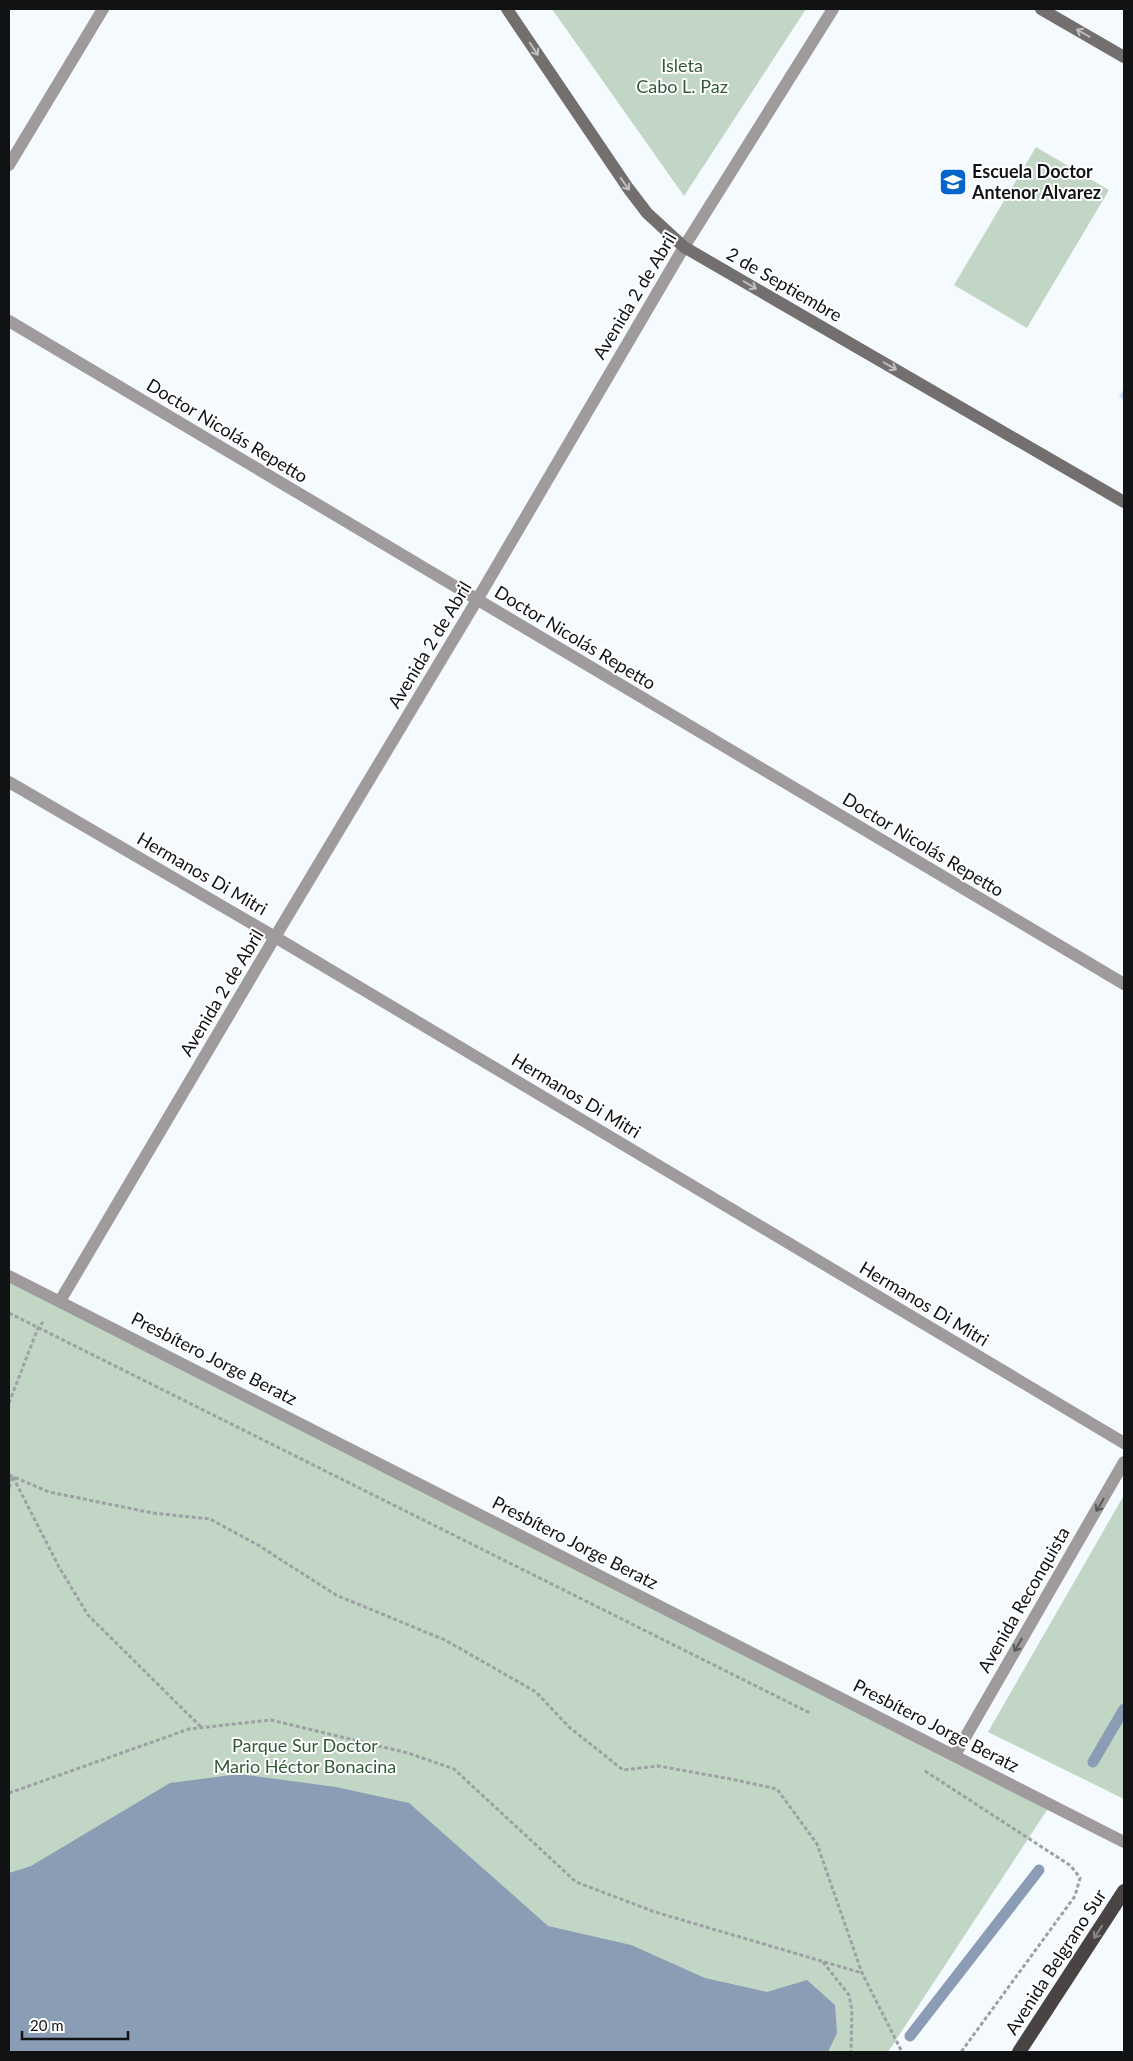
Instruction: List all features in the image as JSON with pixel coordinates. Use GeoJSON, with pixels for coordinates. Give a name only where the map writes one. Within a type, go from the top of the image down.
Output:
{"type":"FeatureCollection","features":[{"type":"Feature","properties":{"kind":"highway","name":"Avenida Belgrano Sur"},"geometry":{"type":"LineString","coordinates":[[1019,2052],[1124,1891]]}},
{"type":"Feature","properties":{"kind":"main road","name":"2 de Septiembre"},"geometry":{"type":"LineString","coordinates":[[507,9],[628,188],[647,213],[684,247],[1124,502]]}},
{"type":"Feature","properties":{"kind":"main road"},"geometry":{"type":"LineString","coordinates":[[1041,9],[1124,57]]}},
{"type":"Feature","properties":{"kind":"street"},"geometry":{"type":"LineString","coordinates":[[9,165],[103,9]]}},
{"type":"Feature","properties":{"kind":"street","name":"Avenida 2 de Abril"},"geometry":{"type":"LineString","coordinates":[[60,1301],[477,600],[684,247],[832,9]]}},
{"type":"Feature","properties":{"kind":"street","name":"Doctor Nicolás Repetto"},"geometry":{"type":"LineString","coordinates":[[9,321],[1124,984]]}},
{"type":"Feature","properties":{"kind":"street","name":"Hermanos Di Mitri"},"geometry":{"type":"LineString","coordinates":[[9,782],[275,937],[1124,1444]]}},
{"type":"Feature","properties":{"kind":"street","name":"Presbítero Jorge Beratz"},"geometry":{"type":"LineString","coordinates":[[9,1276],[1124,1842]]}},
{"type":"Feature","properties":{"kind":"street","name":"Avenida Reconquista"},"geometry":{"type":"LineString","coordinates":[[955,1755],[1124,1462]]}},
{"type":"Feature","properties":{"kind":"path"},"geometry":{"type":"LineString","coordinates":[[9,1403],[38,1328],[60,1301]]}},
{"type":"Feature","properties":{"kind":"path"},"geometry":{"type":"LineString","coordinates":[[9,1313],[814,1716]]}},
{"type":"Feature","properties":{"kind":"path"},"geometry":{"type":"LineString","coordinates":[[9,1488],[11,1476]]}},
{"type":"Feature","properties":{"kind":"path"},"geometry":{"type":"LineString","coordinates":[[11,1476],[59,1567],[88,1615],[201,1727]]}},
{"type":"Feature","properties":{"kind":"path"},"geometry":{"type":"LineString","coordinates":[[11,1476],[49,1492],[153,1513],[210,1519],[258,1546],[336,1595],[445,1640],[536,1692],[569,1728],[623,1770],[658,1766],[777,1789],[817,1844],[862,1973],[902,2052]]}},
{"type":"Feature","properties":{"kind":"path"},"geometry":{"type":"LineString","coordinates":[[9,1793],[189,1729],[271,1720],[408,1753],[454,1769],[576,1882],[655,1912],[862,1973]]}},
{"type":"Feature","properties":{"kind":"path"},"geometry":{"type":"LineString","coordinates":[[921,1769],[1071,1866],[1080,1878],[1075,1896],[961,2052]]}},
{"type":"Feature","properties":{"kind":"path"},"geometry":{"type":"LineString","coordinates":[[822,1961],[849,1995],[852,2011],[851,2052]]}},
{"type":"Feature","properties":{"kind":"green space","name":"Isleta Cabo L. Paz"},"geometry":{"type":"Polygon","coordinates":[[[552,9],[806,9],[684,196],[552,9]]]}},
{"type":"Feature","properties":{"kind":"green space"},"geometry":{"type":"Polygon","coordinates":[[[1036,147],[1109,190],[1027,328],[954,285],[1036,147]]]}},
{"type":"Feature","properties":{"kind":"green space","name":"Parque Sur Doctor Mario Héctor Bonacina"},"geometry":{"type":"Polygon","coordinates":[[[9,1276],[1051,1804],[888,2052],[9,2052],[9,1276]]]}},
{"type":"Feature","properties":{"kind":"green space"},"geometry":{"type":"Polygon","coordinates":[[[1124,1495],[1124,1799],[988,1732],[1124,1495]]]}},
{"type":"Feature","properties":{"kind":"water"},"geometry":{"type":"Polygon","coordinates":[[[239,1774],[336,1787],[409,1803],[548,1926],[631,1945],[705,1978],[767,1992],[807,1980],[835,2005],[837,2033],[828,2052],[9,2052],[9,1873],[31,1866],[170,1783],[239,1774]]]}},
{"type":"Feature","properties":{"kind":"building"},"geometry":{"type":"Polygon","coordinates":[[[1124,388],[1124,400],[1119,397],[1124,388]]]}},
{"type":"Feature","properties":{"kind":"waterway"},"geometry":{"type":"LineString","coordinates":[[1093,1762],[1124,1709]]}},
{"type":"Feature","properties":{"kind":"waterway"},"geometry":{"type":"LineString","coordinates":[[910,2036],[1039,1870]]}},
{"type":"Feature","properties":{"kind":"place","name":"Escuela Doctor Antenor Alvarez"},"geometry":{"type":"Point","coordinates":[953,182]}}]}
